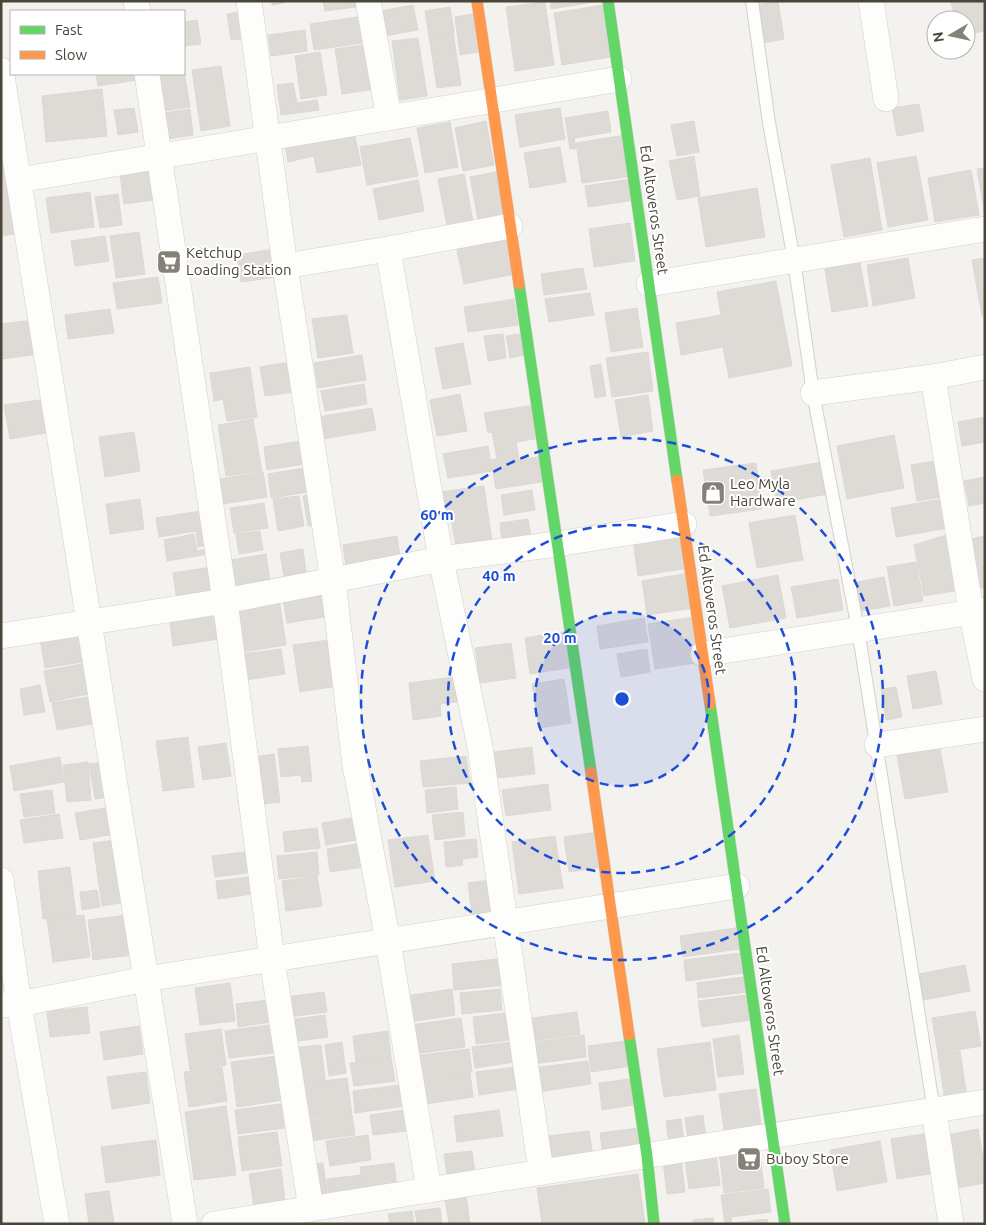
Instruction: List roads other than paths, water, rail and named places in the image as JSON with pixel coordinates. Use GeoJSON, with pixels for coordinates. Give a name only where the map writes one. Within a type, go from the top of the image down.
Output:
{"type":"FeatureCollection","features":[{"type":"Feature","properties":{"kind":"street"},"geometry":{"type":"LineString","coordinates":[[249,1],[285,266],[333,581],[355,765],[388,941],[430,1190]]}},
{"type":"Feature","properties":{"kind":"street"},"geometry":{"type":"LineString","coordinates":[[368,1],[389,118]]}},
{"type":"Feature","properties":{"kind":"street"},"geometry":{"type":"LineString","coordinates":[[477,1],[648,1156],[654,1224]]}},
{"type":"Feature","properties":{"kind":"street","name":"Ed Altoveros Street"},"geometry":{"type":"LineString","coordinates":[[608,1],[785,1224]]}},
{"type":"Feature","properties":{"kind":"street"},"geometry":{"type":"LineString","coordinates":[[871,1],[886,99]]}},
{"type":"Feature","properties":{"kind":"street"},"geometry":{"type":"LineString","coordinates":[[1,70],[185,1224]]}},
{"type":"Feature","properties":{"kind":"street"},"geometry":{"type":"LineString","coordinates":[[147,75],[225,600],[272,959],[311,1209]]}},
{"type":"Feature","properties":{"kind":"street"},"geometry":{"type":"LineString","coordinates":[[19,180],[620,79]]}},
{"type":"Feature","properties":{"kind":"street"},"geometry":{"type":"LineString","coordinates":[[285,266],[388,250],[510,226]]}},
{"type":"Feature","properties":{"kind":"street"},"geometry":{"type":"LineString","coordinates":[[650,284],[985,229]]}},
{"type":"Feature","properties":{"kind":"street"},"geometry":{"type":"LineString","coordinates":[[388,250],[441,559],[480,747],[541,1172]]}},
{"type":"Feature","properties":{"kind":"street"},"geometry":{"type":"LineString","coordinates":[[813,393],[933,377],[985,367]]}},
{"type":"Feature","properties":{"kind":"street"},"geometry":{"type":"LineString","coordinates":[[933,377],[978,610],[985,679]]}},
{"type":"Feature","properties":{"kind":"street"},"geometry":{"type":"LineString","coordinates":[[1,636],[225,600],[441,559],[557,544],[684,524]]}},
{"type":"Feature","properties":{"kind":"street"},"geometry":{"type":"LineString","coordinates":[[703,654],[978,610]]}},
{"type":"Feature","properties":{"kind":"street"},"geometry":{"type":"LineString","coordinates":[[877,746],[985,729]]}},
{"type":"Feature","properties":{"kind":"street"},"geometry":{"type":"LineString","coordinates":[[1,880],[10,1005],[57,1224]]}},
{"type":"Feature","properties":{"kind":"street"},"geometry":{"type":"LineString","coordinates":[[10,1005],[146,979],[737,886]]}},
{"type":"Feature","properties":{"kind":"street"},"geometry":{"type":"LineString","coordinates":[[214,1224],[985,1102]]}},
{"type":"Feature","properties":{"kind":"street"},"geometry":{"type":"LineString","coordinates":[[934,1111],[951,1224]]}},
{"type":"Feature","properties":{"kind":"lane"},"geometry":{"type":"LineString","coordinates":[[752,1],[769,123],[794,260],[813,393],[858,629],[934,1111]]}},
{"type":"Feature","properties":{"kind":"place","name":"Ketchup Loading Station"},"geometry":{"type":"Point","coordinates":[169,262]}},
{"type":"Feature","properties":{"kind":"place","name":"Leo Myla Hardware"},"geometry":{"type":"Point","coordinates":[713,493]}},
{"type":"Feature","properties":{"kind":"place","name":"Buboy Store"},"geometry":{"type":"Point","coordinates":[749,1159]}}]}
